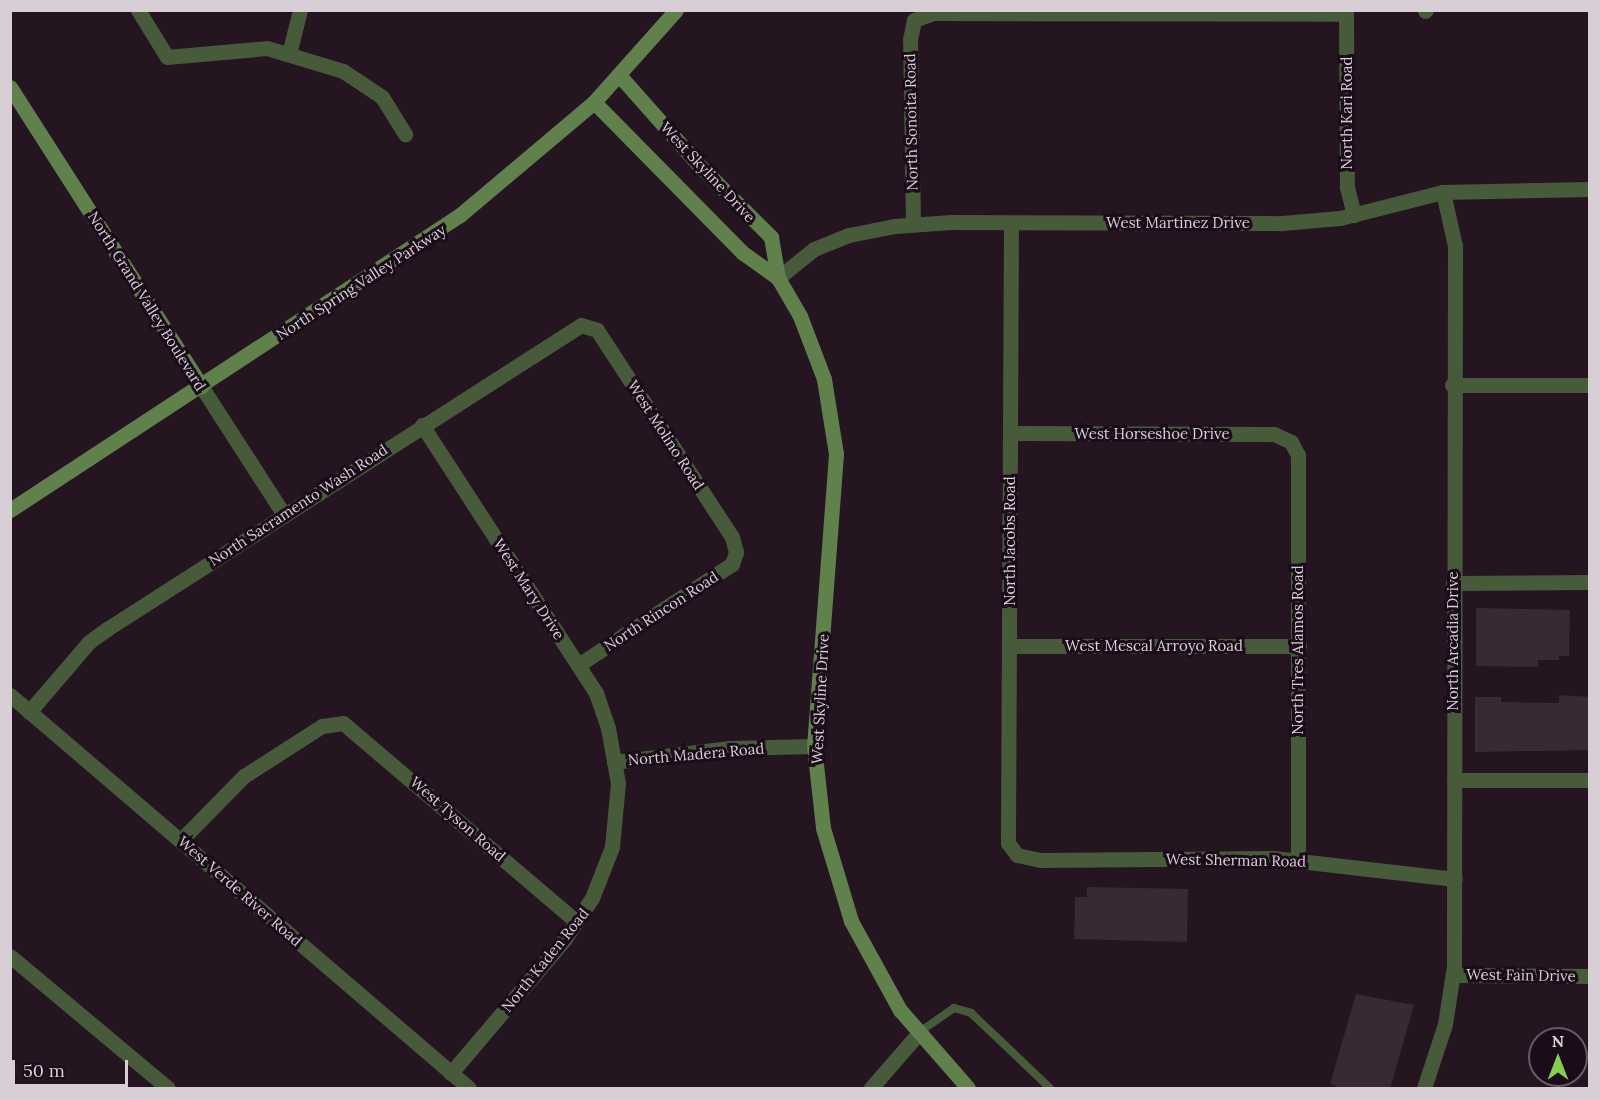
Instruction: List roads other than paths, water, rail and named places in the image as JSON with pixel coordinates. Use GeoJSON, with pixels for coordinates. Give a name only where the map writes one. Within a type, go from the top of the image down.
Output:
{"type":"FeatureCollection","features":[{"type":"Feature","properties":{"kind":"street"},"geometry":{"type":"LineString","coordinates":[[138,10],[167,57],[243,48],[288,54],[343,71],[367,84],[382,97],[405,134]]}},
{"type":"Feature","properties":{"kind":"street"},"geometry":{"type":"LineString","coordinates":[[288,54],[300,10]]}},
{"type":"Feature","properties":{"kind":"street","name":"North Spring Valley Parkway"},"geometry":{"type":"LineString","coordinates":[[10,510],[460,216],[594,102],[676,10]]}},
{"type":"Feature","properties":{"kind":"street"},"geometry":{"type":"LineString","coordinates":[[1053,12],[1346,12]]}},
{"type":"Feature","properties":{"kind":"street","name":"North Sonoita Road"},"geometry":{"type":"LineString","coordinates":[[913,224],[910,40],[914,20],[933,13],[1053,12]]}},
{"type":"Feature","properties":{"kind":"street","name":"North Kari Road"},"geometry":{"type":"LineString","coordinates":[[1346,12],[1347,187],[1354,215]]}},
{"type":"Feature","properties":{"kind":"street","name":"West Skyline Drive"},"geometry":{"type":"LineString","coordinates":[[620,75],[699,165],[771,237],[778,278],[800,316],[824,379],[837,454],[814,746],[823,828],[851,921],[900,1010],[918,1034],[968,1089]]}},
{"type":"Feature","properties":{"kind":"street","name":"North Grand Valley Boulevard"},"geometry":{"type":"LineString","coordinates":[[10,87],[284,515]]}},
{"type":"Feature","properties":{"kind":"street","name":"West Skyline Drive"},"geometry":{"type":"LineString","coordinates":[[594,102],[743,253],[778,278]]}},
{"type":"Feature","properties":{"kind":"street","name":"West Martinez Drive"},"geometry":{"type":"LineString","coordinates":[[778,278],[814,249],[849,235],[913,224],[1282,223],[1354,215],[1443,192],[1590,189]]}},
{"type":"Feature","properties":{"kind":"street","name":"North Arcadia Drive"},"geometry":{"type":"LineString","coordinates":[[1424,1089],[1445,1024],[1453,975],[1455,879],[1452,385],[1455,246],[1443,192]]}},
{"type":"Feature","properties":{"kind":"street","name":"North Jacobs Road"},"geometry":{"type":"LineString","coordinates":[[1011,223],[1008,843],[1017,855]]}},
{"type":"Feature","properties":{"kind":"street","name":"North Sacramento Wash Road"},"geometry":{"type":"LineString","coordinates":[[29,712],[89,642],[572,328],[587,325]]}},
{"type":"Feature","properties":{"kind":"street","name":"West Molino Road"},"geometry":{"type":"LineString","coordinates":[[587,325],[597,330],[732,537],[736,552]]}},
{"type":"Feature","properties":{"kind":"street"},"geometry":{"type":"LineString","coordinates":[[1452,385],[1590,385]]}},
{"type":"Feature","properties":{"kind":"street","name":"West Mary Drive"},"geometry":{"type":"LineString","coordinates":[[423,425],[578,664],[604,711],[614,762]]}},
{"type":"Feature","properties":{"kind":"street","name":"West Horseshoe Drive"},"geometry":{"type":"LineString","coordinates":[[1010,433],[1274,434],[1291,442]]}},
{"type":"Feature","properties":{"kind":"street","name":"North Tres Alamos Road"},"geometry":{"type":"LineString","coordinates":[[1291,442],[1298,455],[1298,860]]}},
{"type":"Feature","properties":{"kind":"street","name":"North Rincon Road"},"geometry":{"type":"LineString","coordinates":[[578,664],[732,564],[736,552]]}},
{"type":"Feature","properties":{"kind":"street"},"geometry":{"type":"LineString","coordinates":[[1453,583],[1590,582]]}},
{"type":"Feature","properties":{"kind":"street","name":"West Mescal Arroyo Road"},"geometry":{"type":"LineString","coordinates":[[1009,646],[1299,646]]}},
{"type":"Feature","properties":{"kind":"street","name":"West Verde River Road"},"geometry":{"type":"LineString","coordinates":[[10,695],[469,1089]]}},
{"type":"Feature","properties":{"kind":"street","name":"West Tyson Road"},"geometry":{"type":"LineString","coordinates":[[181,840],[244,776],[322,726],[336,722],[351,726],[577,922]]}},
{"type":"Feature","properties":{"kind":"street","name":"North Madera Road"},"geometry":{"type":"LineString","coordinates":[[614,762],[730,748],[814,746]]}},
{"type":"Feature","properties":{"kind":"street","name":"North Kaden Road"},"geometry":{"type":"LineString","coordinates":[[451,1073],[577,922],[592,898],[612,847],[618,805],[614,762]]}},
{"type":"Feature","properties":{"kind":"street"},"geometry":{"type":"LineString","coordinates":[[1454,780],[1590,780]]}},
{"type":"Feature","properties":{"kind":"street","name":"West Sherman Road"},"geometry":{"type":"LineString","coordinates":[[1017,855],[1040,860],[1298,860],[1455,879]]}},
{"type":"Feature","properties":{"kind":"street"},"geometry":{"type":"LineString","coordinates":[[10,956],[168,1089]]}},
{"type":"Feature","properties":{"kind":"street","name":"West Fain Drive"},"geometry":{"type":"LineString","coordinates":[[1453,975],[1590,976]]}},
{"type":"Feature","properties":{"kind":"street"},"geometry":{"type":"LineString","coordinates":[[871,1089],[918,1034]]}},
{"type":"Feature","properties":{"kind":"lane"},"geometry":{"type":"LineString","coordinates":[[918,1034],[954,1008],[971,1013],[1050,1089]]}}]}
